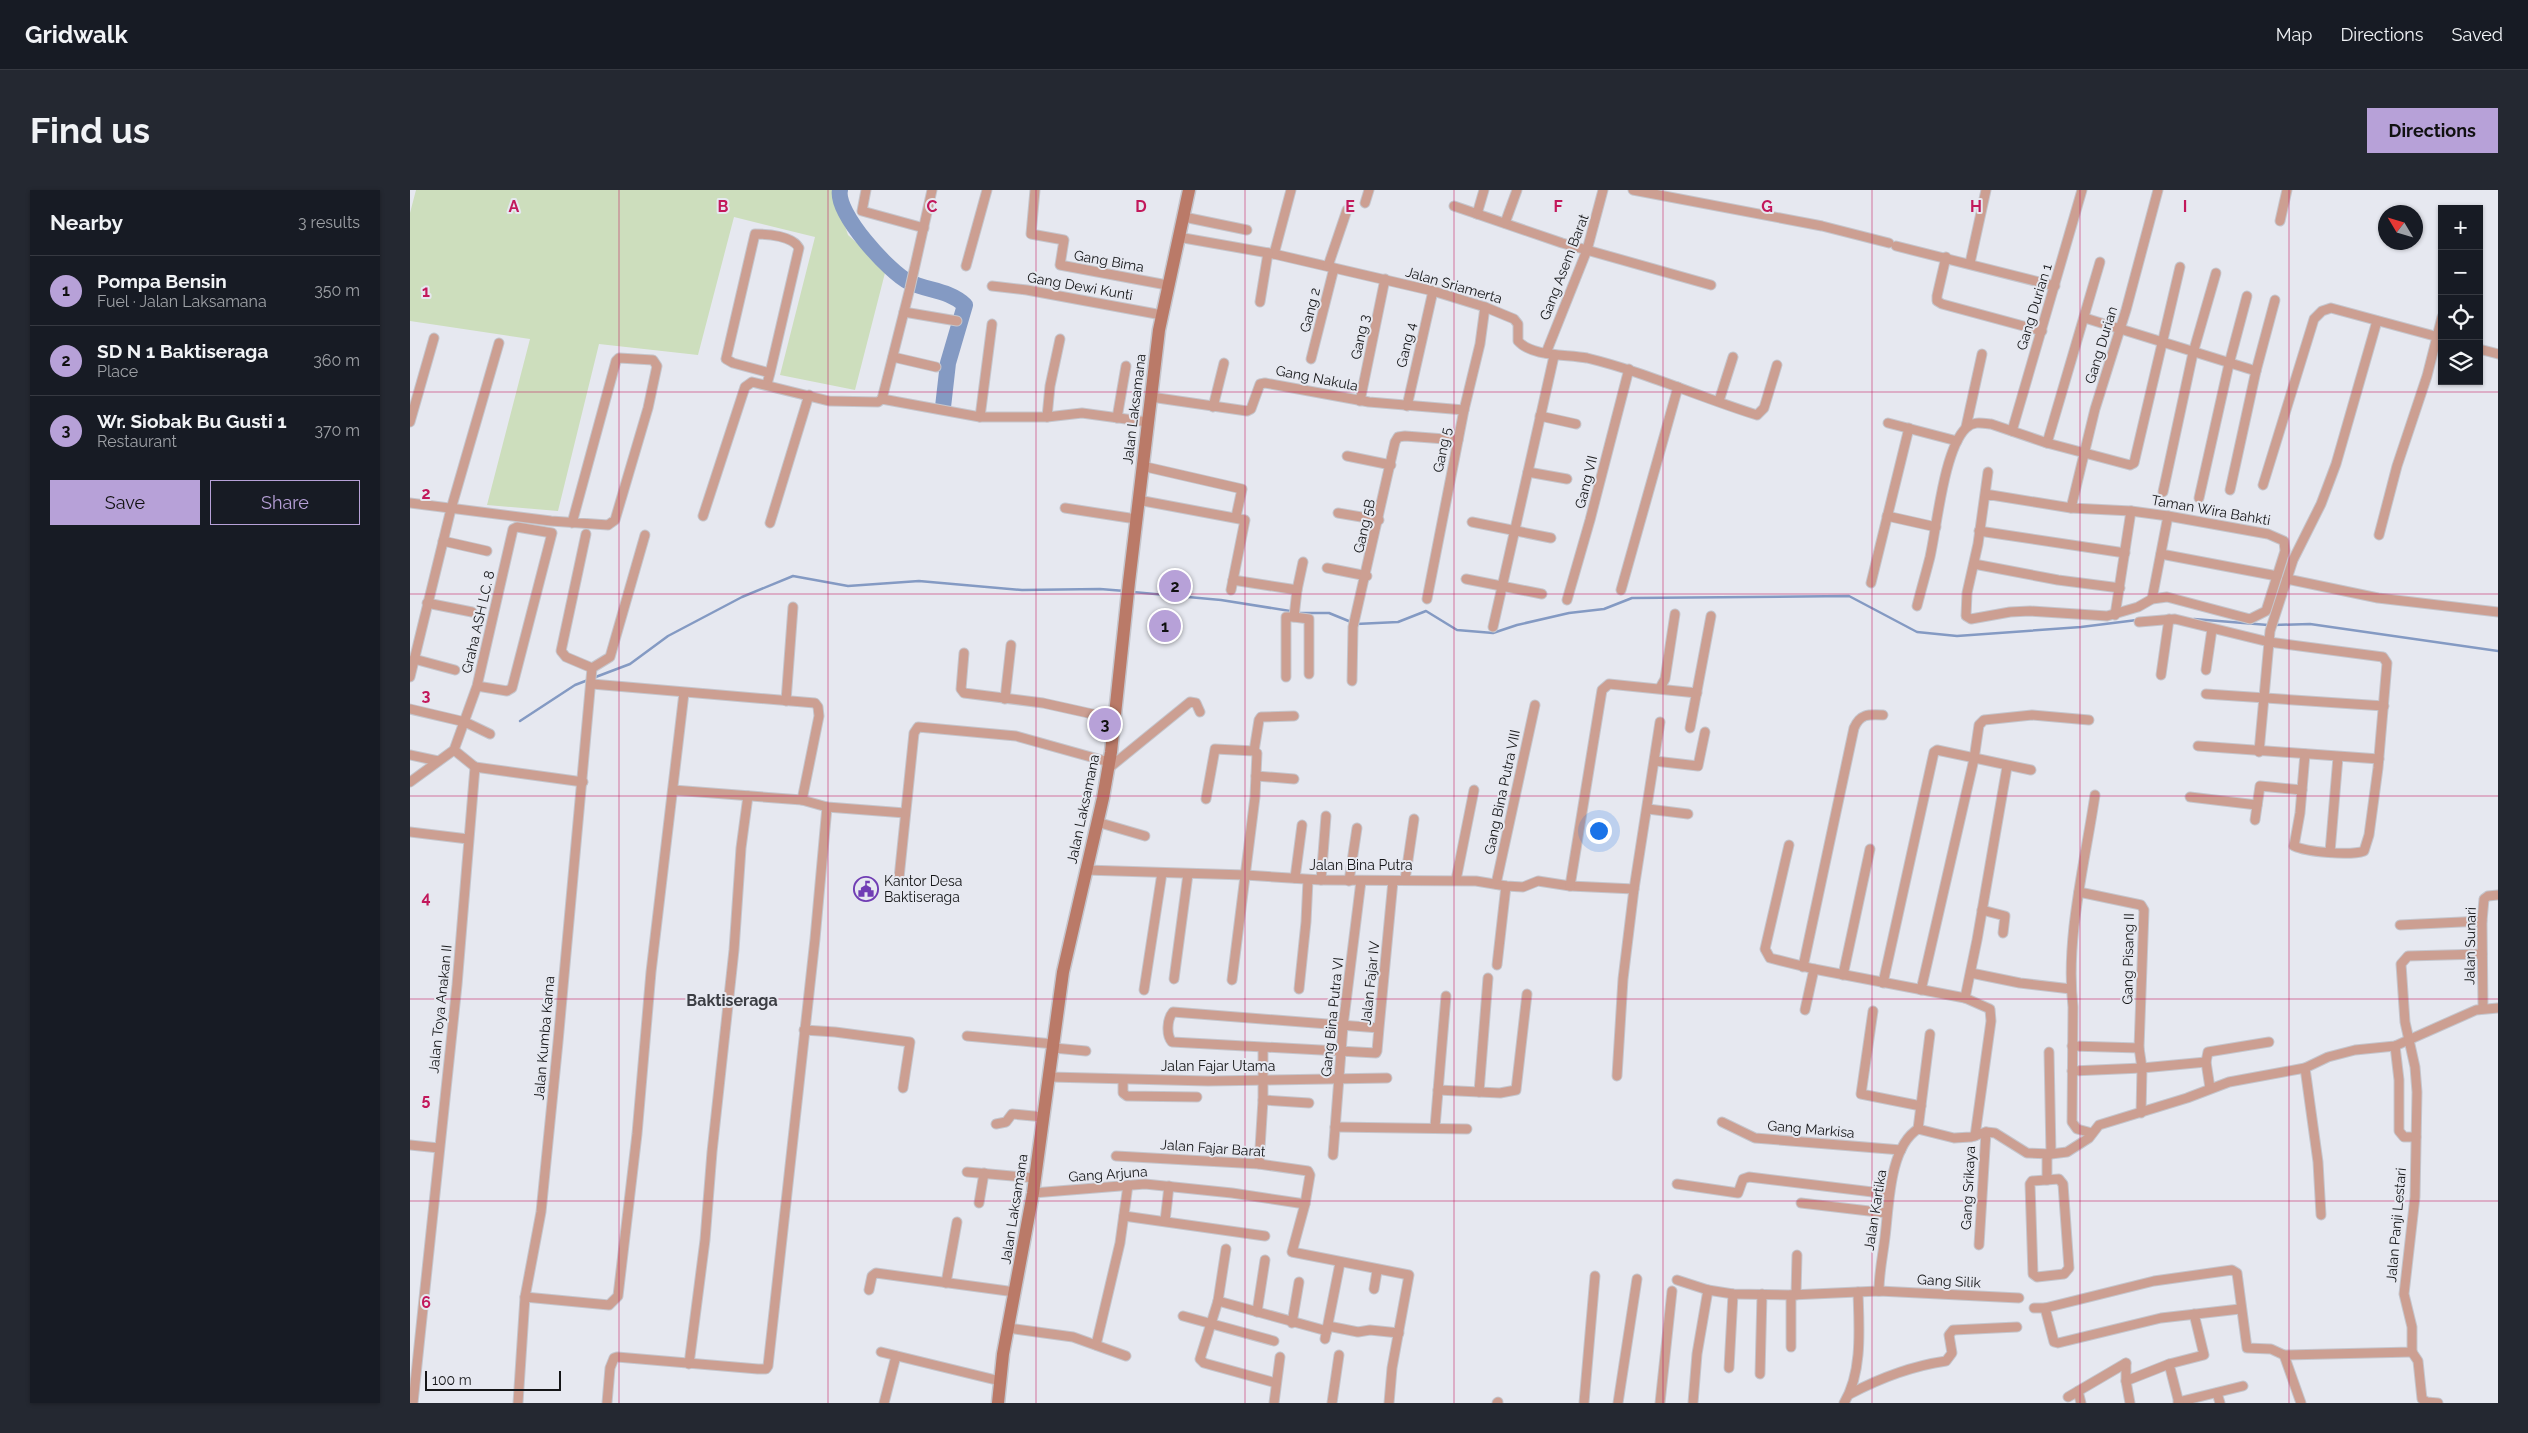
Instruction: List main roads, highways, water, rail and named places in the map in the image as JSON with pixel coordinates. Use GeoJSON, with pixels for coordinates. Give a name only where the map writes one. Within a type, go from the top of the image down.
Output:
{"type":"FeatureCollection","features":[{"type":"Feature","properties":{"kind":"main road","name":"Jalan Laksamana"},"geometry":{"type":"LineString","coordinates":[[998,1403],[1008,1328],[1033,1193],[1063,972],[1109,765],[1142,466],[1162,315],[1189,190]]}},
{"type":"Feature","properties":{"kind":"waterway"},"geometry":{"type":"LineString","coordinates":[[840,190],[841,200],[854,227],[889,267],[909,282],[952,296],[965,305],[948,363],[943,407]]}},
{"type":"Feature","properties":{"kind":"waterway"},"geometry":{"type":"LineString","coordinates":[[593,678],[630,664],[668,636],[742,597],[793,576],[848,586],[919,581],[1022,590],[1100,589],[1125,591]]}},
{"type":"Feature","properties":{"kind":"waterway"},"geometry":{"type":"LineString","coordinates":[[1133,592],[1221,600],[1290,611]]}},
{"type":"Feature","properties":{"kind":"waterway"},"geometry":{"type":"LineString","coordinates":[[1299,613],[1329,613],[1356,624],[1398,622],[1426,611],[1457,630],[1493,633],[1517,625],[1569,613],[1604,609],[1632,598],[1849,596],[1917,632],[1957,636],[2081,627],[2137,620]]}},
{"type":"Feature","properties":{"kind":"waterway"},"geometry":{"type":"LineString","coordinates":[[2194,619],[2268,625]]}},
{"type":"Feature","properties":{"kind":"waterway"},"geometry":{"type":"LineString","coordinates":[[2274,625],[2310,624],[2498,651]]}},
{"type":"Feature","properties":{"kind":"waterway"},"geometry":{"type":"LineString","coordinates":[[520,721],[575,685],[588,680]]}},
{"type":"Feature","properties":{"kind":"place","name":"SD N 1 Baktiseraga"},"geometry":{"type":"Point","coordinates":[1175,586]}},
{"type":"Feature","properties":{"kind":"place","name":"Pompa Bensin"},"geometry":{"type":"Point","coordinates":[1165,626]}},
{"type":"Feature","properties":{"kind":"place","name":"Wr. Siobak Bu Gusti 1"},"geometry":{"type":"Point","coordinates":[1105,724]}},
{"type":"Feature","properties":{"kind":"place","name":"Kantor Desa Baktiseraga"},"geometry":{"type":"Point","coordinates":[866,889]}},
{"type":"Feature","properties":{"kind":"district","name":"Baktiseraga"},"geometry":{"type":"Point","coordinates":[732,1000]}}]}
